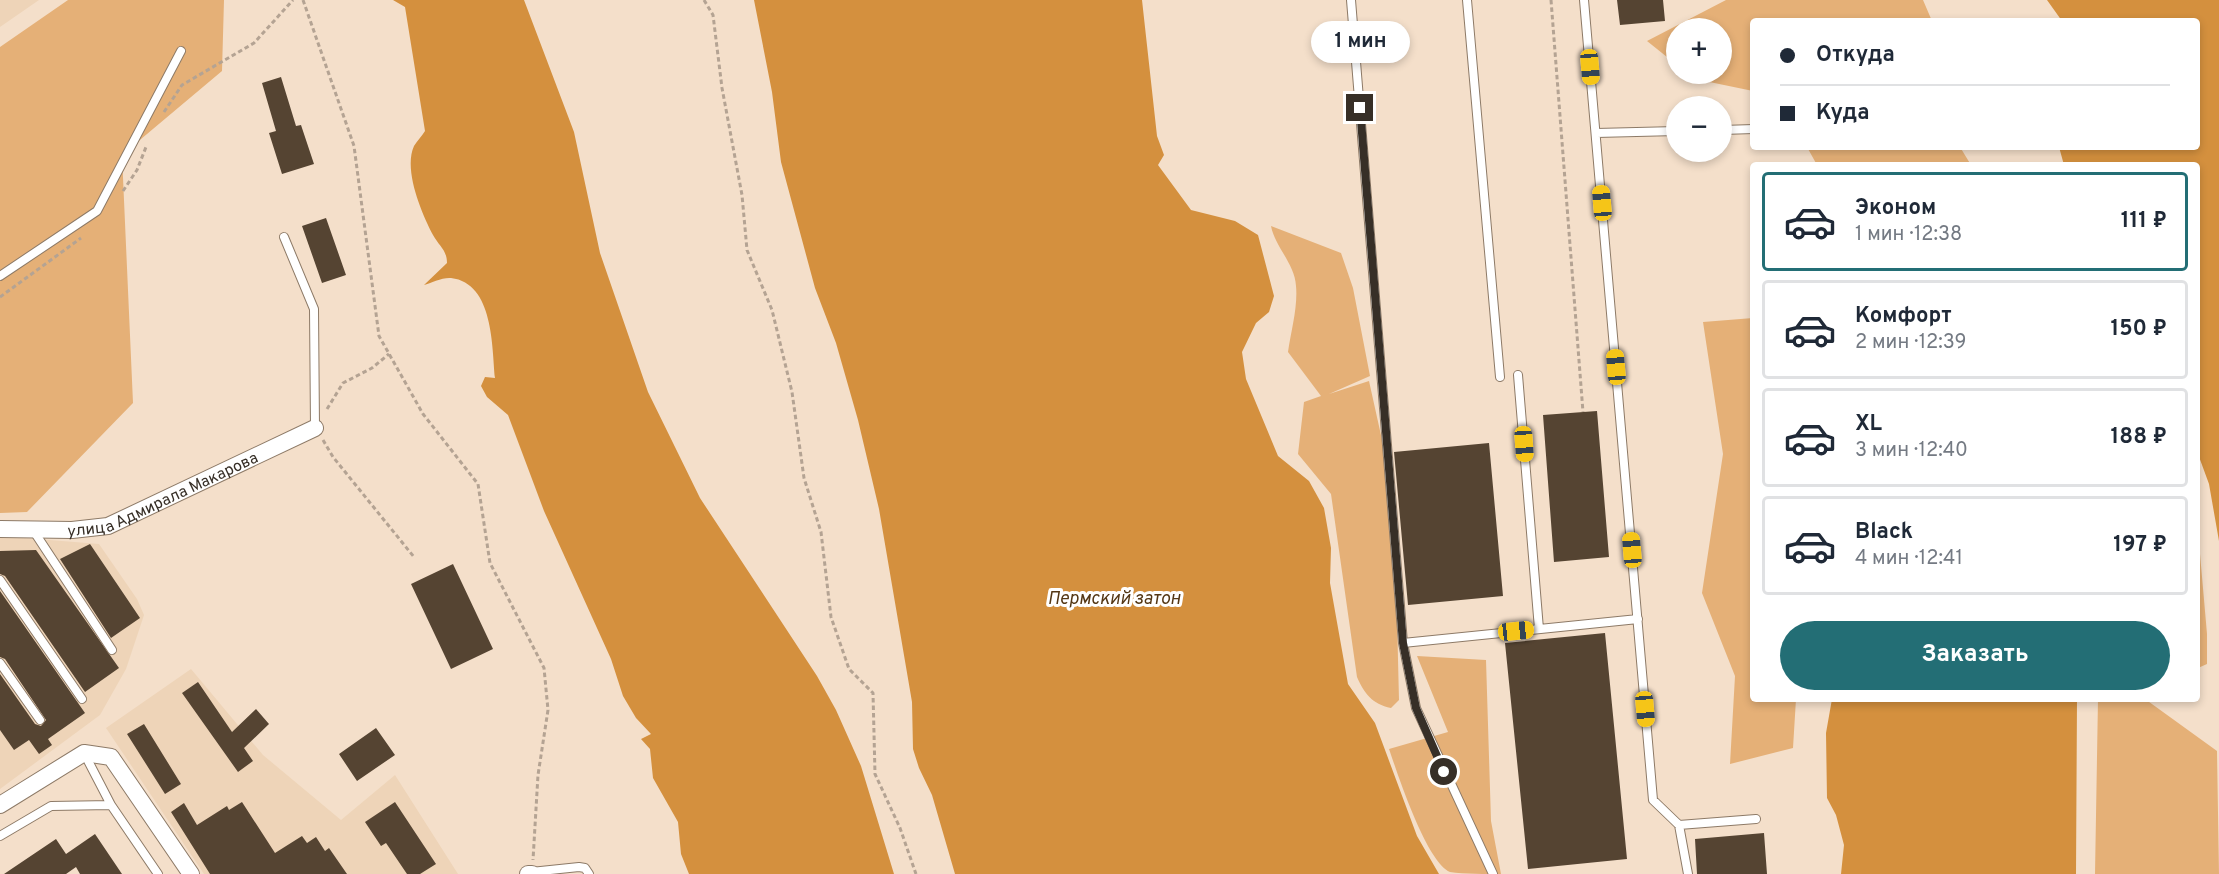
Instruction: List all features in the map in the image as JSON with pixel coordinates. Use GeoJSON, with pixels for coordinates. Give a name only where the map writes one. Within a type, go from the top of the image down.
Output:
{"type":"FeatureCollection","features":[{"type":"Feature","properties":{"kind":"street","name":"улица Адмирала Макарова"},"geometry":{"type":"LineString","coordinates":[[0,529],[72,530],[108,526],[315,428]]}},
{"type":"Feature","properties":{"kind":"street"},"geometry":{"type":"LineString","coordinates":[[0,805],[84,753],[111,757],[191,874]]}},
{"type":"Feature","properties":{"kind":"lane"},"geometry":{"type":"LineString","coordinates":[[1351,0],[1403,643],[1416,708],[1492,874]]}},
{"type":"Feature","properties":{"kind":"lane"},"geometry":{"type":"LineString","coordinates":[[1467,0],[1500,377]]}},
{"type":"Feature","properties":{"kind":"lane"},"geometry":{"type":"LineString","coordinates":[[1584,0],[1653,800],[1679,825],[1688,874]]}},
{"type":"Feature","properties":{"kind":"lane"},"geometry":{"type":"LineString","coordinates":[[0,276],[97,211],[181,51]]}},
{"type":"Feature","properties":{"kind":"lane"},"geometry":{"type":"LineString","coordinates":[[1732,130],[1750,129]]}},
{"type":"Feature","properties":{"kind":"lane"},"geometry":{"type":"LineString","coordinates":[[1596,133],[1666,131]]}},
{"type":"Feature","properties":{"kind":"lane"},"geometry":{"type":"LineString","coordinates":[[284,237],[314,309],[315,428]]}},
{"type":"Feature","properties":{"kind":"lane"},"geometry":{"type":"LineString","coordinates":[[1518,375],[1539,629]]}},
{"type":"Feature","properties":{"kind":"lane"},"geometry":{"type":"LineString","coordinates":[[32,530],[112,650]]}},
{"type":"Feature","properties":{"kind":"lane"},"geometry":{"type":"LineString","coordinates":[[0,580],[82,699]]}},
{"type":"Feature","properties":{"kind":"lane"},"geometry":{"type":"LineString","coordinates":[[1403,643],[1638,619]]}},
{"type":"Feature","properties":{"kind":"lane"},"geometry":{"type":"LineString","coordinates":[[0,663],[40,720]]}},
{"type":"Feature","properties":{"kind":"lane"},"geometry":{"type":"LineString","coordinates":[[84,753],[111,805],[158,874]]}},
{"type":"Feature","properties":{"kind":"lane"},"geometry":{"type":"LineString","coordinates":[[0,836],[51,806],[111,805]]}},
{"type":"Feature","properties":{"kind":"lane"},"geometry":{"type":"LineString","coordinates":[[1679,825],[1756,819]]}},
{"type":"Feature","properties":{"kind":"lane"},"geometry":{"type":"LineString","coordinates":[[530,873],[579,867],[585,868],[590,874]]}},
{"type":"Feature","properties":{"kind":"path"},"geometry":{"type":"LineString","coordinates":[[159,120],[182,85],[254,43],[293,0]]}},
{"type":"Feature","properties":{"kind":"path"},"geometry":{"type":"LineString","coordinates":[[303,0],[354,146],[380,336],[423,414],[478,484],[490,563],[544,668],[548,710],[538,775],[537,827],[530,873]]}},
{"type":"Feature","properties":{"kind":"path"},"geometry":{"type":"LineString","coordinates":[[704,0],[713,15],[722,88],[742,195],[747,249],[772,310],[792,392],[804,478],[821,532],[831,616],[849,669],[873,693],[875,774],[900,828],[916,874]]}},
{"type":"Feature","properties":{"kind":"path"},"geometry":{"type":"LineString","coordinates":[[1551,0],[1583,412]]}},
{"type":"Feature","properties":{"kind":"path"},"geometry":{"type":"LineString","coordinates":[[118,198],[137,170],[149,139]]}},
{"type":"Feature","properties":{"kind":"path"},"geometry":{"type":"LineString","coordinates":[[0,297],[89,233]]}},
{"type":"Feature","properties":{"kind":"path"},"geometry":{"type":"LineString","coordinates":[[389,354],[372,368],[343,382],[315,428],[333,457],[414,557]]}},
{"type":"Feature","properties":{"kind":"shaded area"},"geometry":{"type":"Polygon","coordinates":[[[0,0],[39,0],[0,27],[0,0]]]}},
{"type":"Feature","properties":{"kind":"shaded area"},"geometry":{"type":"Polygon","coordinates":[[[68,0],[224,0],[222,71],[122,155],[133,403],[27,512],[0,513],[0,47],[68,0]]]}},
{"type":"Feature","properties":{"kind":"shaded area"},"geometry":{"type":"Polygon","coordinates":[[[1726,0],[1923,0],[1931,18],[1750,18],[1750,90],[1719,84],[1732,84],[1732,18],[1691,18],[1726,0]]]}},
{"type":"Feature","properties":{"kind":"shaded area"},"geometry":{"type":"Polygon","coordinates":[[[1666,31],[1666,56],[1647,41],[1666,31]]]}},
{"type":"Feature","properties":{"kind":"shaded area"},"geometry":{"type":"Polygon","coordinates":[[[1809,150],[1962,150],[1969,162],[1815,162],[1809,150]]]}},
{"type":"Feature","properties":{"kind":"shaded area"},"geometry":{"type":"Polygon","coordinates":[[[1271,226],[1341,253],[1353,288],[1370,376],[1329,394],[1369,381],[1394,494],[1399,700],[1391,708],[1379,704],[1370,697],[1357,677],[1331,494],[1298,454],[1304,402],[1321,396],[1288,352],[1295,311],[1295,278],[1271,226]]]}},
{"type":"Feature","properties":{"kind":"shaded area"},"geometry":{"type":"Polygon","coordinates":[[[1750,318],[1750,702],[1796,702],[1793,748],[1730,764],[1735,676],[1702,593],[1723,454],[1703,322],[1750,318]]]}},
{"type":"Feature","properties":{"kind":"shaded area"},"geometry":{"type":"Polygon","coordinates":[[[0,536],[99,544],[137,599],[144,615],[126,669],[100,715],[0,789],[0,536]]]}},
{"type":"Feature","properties":{"kind":"shaded area"},"geometry":{"type":"Polygon","coordinates":[[[2200,554],[2207,634],[2207,664],[2200,667],[2200,554]]]}},
{"type":"Feature","properties":{"kind":"shaded area"},"geometry":{"type":"Polygon","coordinates":[[[1417,656],[1486,660],[1491,821],[1501,874],[1450,872],[1441,865],[1423,835],[1406,796],[1389,749],[1448,732],[1417,656]]]}},
{"type":"Feature","properties":{"kind":"shaded area"},"geometry":{"type":"Polygon","coordinates":[[[191,669],[263,755],[341,820],[395,775],[458,874],[204,874],[106,728],[191,669]]]}},
{"type":"Feature","properties":{"kind":"shaded area"},"geometry":{"type":"Polygon","coordinates":[[[2098,702],[2149,702],[2217,751],[2219,874],[2095,874],[2098,702]]]}},
{"type":"Feature","properties":{"kind":"water"},"geometry":{"type":"Polygon","coordinates":[[[393,0],[524,0],[574,132],[600,253],[648,392],[700,498],[817,676],[836,710],[861,766],[894,874],[689,874],[681,854],[678,822],[653,778],[650,749],[641,739],[651,734],[636,718],[623,696],[611,659],[544,511],[508,415],[487,397],[481,386],[485,377],[495,378],[491,334],[483,304],[476,292],[465,283],[451,278],[424,285],[447,263],[447,259],[424,216],[412,179],[411,156],[414,146],[425,131],[405,7],[393,0]]]}},
{"type":"Feature","properties":{"kind":"water","name":"Пермский затон"},"geometry":{"type":"Polygon","coordinates":[[[754,0],[1142,0],[1157,136],[1164,155],[1158,165],[1191,210],[1235,221],[1258,235],[1274,296],[1269,312],[1256,323],[1242,352],[1246,379],[1278,456],[1309,481],[1324,508],[1331,548],[1330,583],[1348,684],[1375,723],[1417,836],[1439,874],[955,874],[932,795],[913,749],[912,702],[879,509],[858,420],[836,343],[815,288],[781,162],[772,92],[754,0]]]}},
{"type":"Feature","properties":{"kind":"water"},"geometry":{"type":"Polygon","coordinates":[[[2047,0],[2219,0],[2219,541],[2209,484],[2200,459],[2200,162],[2063,162],[2060,150],[2200,150],[2200,18],[2060,18],[2047,0]]]}},
{"type":"Feature","properties":{"kind":"water"},"geometry":{"type":"Polygon","coordinates":[[[1831,702],[2077,702],[2076,874],[1841,874],[1844,845],[1836,815],[1827,798],[1826,733],[1831,702]]]}},
{"type":"Feature","properties":{"kind":"building"},"geometry":{"type":"Polygon","coordinates":[[[1617,0],[1663,0],[1665,21],[1620,25],[1617,0]]]}},
{"type":"Feature","properties":{"kind":"building"},"geometry":{"type":"Polygon","coordinates":[[[281,77],[296,126],[301,125],[314,164],[282,174],[269,133],[276,131],[262,83],[281,77]]]}},
{"type":"Feature","properties":{"kind":"building"},"geometry":{"type":"Polygon","coordinates":[[[326,218],[346,275],[322,283],[302,226],[326,218]]]}},
{"type":"Feature","properties":{"kind":"building"},"geometry":{"type":"Polygon","coordinates":[[[1597,411],[1609,557],[1554,562],[1543,415],[1597,411]]]}},
{"type":"Feature","properties":{"kind":"building"},"geometry":{"type":"Polygon","coordinates":[[[1489,443],[1503,596],[1408,605],[1394,452],[1489,443]]]}},
{"type":"Feature","properties":{"kind":"building"},"geometry":{"type":"Polygon","coordinates":[[[90,544],[140,618],[111,638],[60,559],[90,544]]]}},
{"type":"Feature","properties":{"kind":"building"},"geometry":{"type":"Polygon","coordinates":[[[36,550],[119,668],[85,692],[5,576],[0,574],[0,551],[36,550]]]}},
{"type":"Feature","properties":{"kind":"building"},"geometry":{"type":"Polygon","coordinates":[[[453,564],[493,649],[451,669],[411,584],[453,564]]]}},
{"type":"Feature","properties":{"kind":"building"},"geometry":{"type":"Polygon","coordinates":[[[0,591],[85,713],[48,739],[52,745],[39,754],[29,740],[14,750],[0,730],[0,674],[35,724],[41,726],[46,720],[5,659],[0,657],[0,591]]]}},
{"type":"Feature","properties":{"kind":"building"},"geometry":{"type":"Polygon","coordinates":[[[1605,633],[1627,859],[1528,869],[1505,643],[1605,633]]]}},
{"type":"Feature","properties":{"kind":"building"},"geometry":{"type":"Polygon","coordinates":[[[198,682],[232,732],[256,709],[269,724],[244,748],[253,761],[238,772],[182,693],[198,682]]]}},
{"type":"Feature","properties":{"kind":"building"},"geometry":{"type":"Polygon","coordinates":[[[144,724],[181,784],[165,794],[127,734],[144,724]]]}},
{"type":"Feature","properties":{"kind":"building"},"geometry":{"type":"Polygon","coordinates":[[[376,728],[395,755],[357,781],[339,754],[376,728]]]}},
{"type":"Feature","properties":{"kind":"building"},"geometry":{"type":"Polygon","coordinates":[[[242,802],[275,853],[302,836],[307,843],[316,837],[325,851],[329,848],[347,874],[210,874],[171,812],[184,803],[197,825],[227,806],[229,810],[242,802]]]}},
{"type":"Feature","properties":{"kind":"building"},"geometry":{"type":"Polygon","coordinates":[[[395,802],[436,864],[420,874],[407,874],[386,843],[381,846],[365,822],[395,802]]]}},
{"type":"Feature","properties":{"kind":"building"},"geometry":{"type":"Polygon","coordinates":[[[1764,833],[1767,874],[1697,874],[1695,839],[1764,833]]]}},
{"type":"Feature","properties":{"kind":"building"},"geometry":{"type":"Polygon","coordinates":[[[95,834],[122,874],[80,874],[76,867],[66,874],[4,874],[56,839],[66,854],[95,834]]]}},
{"type":"Feature","properties":{"kind":"route"},"geometry":{"type":"LineString","coordinates":[[1360,108],[1403,643],[1416,708],[1444,772]]}}]}
